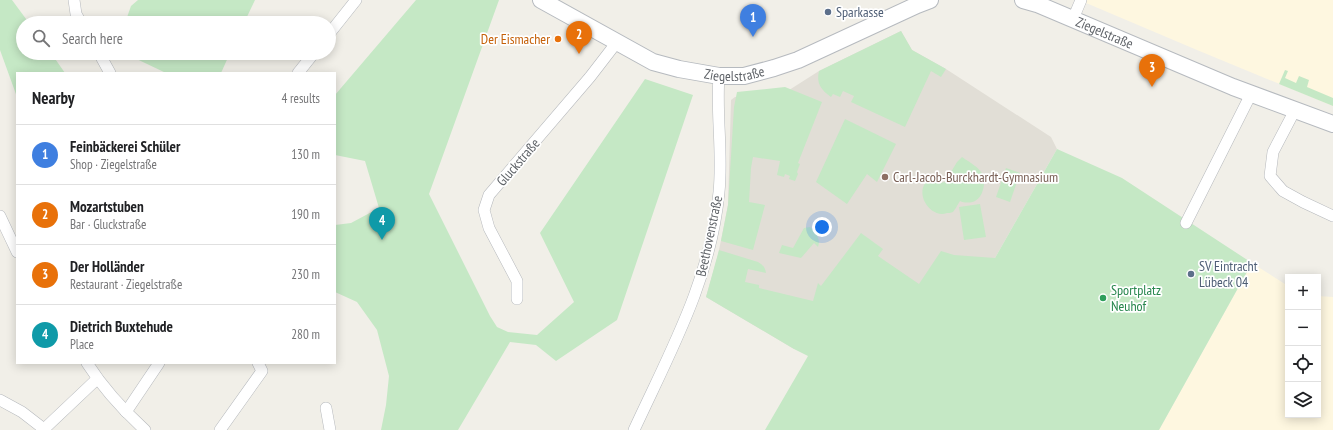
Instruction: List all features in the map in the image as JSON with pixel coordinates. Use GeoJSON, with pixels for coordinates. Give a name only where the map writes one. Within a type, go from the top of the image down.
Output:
{"type":"FeatureCollection","features":[{"type":"Feature","properties":{"kind":"main road","name":"Ziegelstraße"},"geometry":{"type":"LineString","coordinates":[[541,0],[653,62],[678,69],[719,76],[744,76],[798,60],[930,0]]}},
{"type":"Feature","properties":{"kind":"main road","name":"Ziegelstraße"},"geometry":{"type":"LineString","coordinates":[[1023,0],[1037,4],[1251,94],[1333,124]]}},
{"type":"Feature","properties":{"kind":"street"},"geometry":{"type":"LineString","coordinates":[[74,0],[77,16]]}},
{"type":"Feature","properties":{"kind":"street"},"geometry":{"type":"LineString","coordinates":[[336,25],[356,0]]}},
{"type":"Feature","properties":{"kind":"street"},"geometry":{"type":"LineString","coordinates":[[1072,19],[1081,0]]}},
{"type":"Feature","properties":{"kind":"street","name":"Gluckstraße"},"geometry":{"type":"LineString","coordinates":[[517,299],[517,281],[489,228],[484,210],[488,195],[590,77],[617,42]]}},
{"type":"Feature","properties":{"kind":"street"},"geometry":{"type":"LineString","coordinates":[[102,60],[109,72]]}},
{"type":"Feature","properties":{"kind":"street"},"geometry":{"type":"LineString","coordinates":[[299,72],[308,60]]}},
{"type":"Feature","properties":{"kind":"street","name":"Beethovenstraße"},"geometry":{"type":"LineString","coordinates":[[634,430],[680,333],[704,270],[719,192],[719,76]]}},
{"type":"Feature","properties":{"kind":"street"},"geometry":{"type":"LineString","coordinates":[[1186,223],[1251,94]]}},
{"type":"Feature","properties":{"kind":"street"},"geometry":{"type":"LineString","coordinates":[[1295,110],[1273,152],[1270,176],[1283,191],[1333,216]]}},
{"type":"Feature","properties":{"kind":"street"},"geometry":{"type":"LineString","coordinates":[[0,216],[16,250]]}},
{"type":"Feature","properties":{"kind":"street"},"geometry":{"type":"LineString","coordinates":[[88,364],[97,379],[126,412],[145,430]]}},
{"type":"Feature","properties":{"kind":"street"},"geometry":{"type":"LineString","coordinates":[[126,412],[158,364]]}},
{"type":"Feature","properties":{"kind":"street"},"geometry":{"type":"LineString","coordinates":[[220,430],[262,371],[258,364]]}},
{"type":"Feature","properties":{"kind":"street"},"geometry":{"type":"LineString","coordinates":[[0,400],[22,412],[44,430],[97,379]]}},
{"type":"Feature","properties":{"kind":"street"},"geometry":{"type":"LineString","coordinates":[[326,408],[330,430]]}},
{"type":"Feature","properties":{"kind":"shaded area"},"geometry":{"type":"Polygon","coordinates":[[[1079,0],[1333,0],[1333,106],[1197,50],[1079,0]]]}},
{"type":"Feature","properties":{"kind":"shaded area","name":"Carl-Jacob-Burckhardt-Gymnasium"},"geometry":{"type":"Polygon","coordinates":[[[901,31],[912,50],[946,69],[1051,137],[1057,149],[995,258],[794,349],[706,297],[718,255],[728,205],[731,100],[735,97],[786,92],[819,71],[901,31]]]}},
{"type":"Feature","properties":{"kind":"shaded area"},"geometry":{"type":"Polygon","coordinates":[[[1252,263],[1285,284],[1285,418],[1321,418],[1321,296],[1333,297],[1333,430],[1159,430],[1252,263]]]}},
{"type":"Feature","properties":{"kind":"green space"},"geometry":{"type":"Polygon","coordinates":[[[0,0],[12,0],[24,16],[16,16],[16,60],[56,60],[64,72],[16,72],[16,94],[0,50],[0,0]]]}},
{"type":"Feature","properties":{"kind":"green space"},"geometry":{"type":"Polygon","coordinates":[[[138,0],[255,0],[247,16],[127,16],[131,6],[138,0]]]}},
{"type":"Feature","properties":{"kind":"green space"},"geometry":{"type":"Polygon","coordinates":[[[416,0],[499,0],[429,194],[490,316],[497,327],[508,332],[537,335],[574,302],[540,233],[645,79],[693,95],[617,320],[556,361],[536,345],[510,342],[458,430],[381,430],[386,405],[389,376],[377,330],[357,302],[336,292],[336,225],[351,223],[379,208],[365,161],[336,155],[336,94],[416,0]]]}},
{"type":"Feature","properties":{"kind":"green space"},"geometry":{"type":"Polygon","coordinates":[[[901,31],[912,50],[946,69],[941,77],[931,71],[905,127],[851,102],[854,96],[843,91],[840,97],[833,94],[831,97],[824,92],[818,79],[819,71],[901,31]]]}},
{"type":"Feature","properties":{"kind":"green space"},"geometry":{"type":"Polygon","coordinates":[[[139,60],[227,60],[221,72],[164,72],[139,60]]]}},
{"type":"Feature","properties":{"kind":"green space"},"geometry":{"type":"Polygon","coordinates":[[[1285,70],[1288,71],[1285,78],[1296,83],[1299,76],[1309,80],[1307,87],[1333,98],[1333,106],[1279,84],[1285,70]]]}},
{"type":"Feature","properties":{"kind":"green space"},"geometry":{"type":"Polygon","coordinates":[[[785,87],[822,102],[798,163],[800,164],[797,172],[798,174],[795,181],[789,179],[790,176],[785,174],[784,177],[777,175],[780,161],[753,157],[749,202],[765,205],[753,250],[721,241],[728,205],[734,107],[737,92],[785,87]]]}},
{"type":"Feature","properties":{"kind":"green space"},"geometry":{"type":"Polygon","coordinates":[[[845,119],[896,144],[877,182],[867,174],[847,204],[816,182],[845,119]]]}},
{"type":"Feature","properties":{"kind":"green space","name":"Sportplatz Neuhof"},"geometry":{"type":"Polygon","coordinates":[[[1057,149],[1122,178],[1252,263],[1159,430],[765,430],[808,356],[706,297],[719,250],[758,262],[764,266],[766,273],[748,269],[745,282],[759,285],[759,288],[813,301],[818,283],[821,286],[861,233],[883,249],[878,256],[919,284],[941,251],[954,255],[995,258],[1057,149]]]}},
{"type":"Feature","properties":{"kind":"green space"},"geometry":{"type":"Polygon","coordinates":[[[962,157],[976,167],[983,175],[984,186],[982,193],[978,199],[973,202],[960,201],[953,212],[941,214],[935,212],[930,209],[923,198],[923,186],[927,181],[941,183],[945,182],[957,162],[962,157]]]}},
{"type":"Feature","properties":{"kind":"green space"},"geometry":{"type":"Polygon","coordinates":[[[1006,168],[1020,173],[1010,202],[996,197],[1006,168]]]}},
{"type":"Feature","properties":{"kind":"green space"},"geometry":{"type":"Polygon","coordinates":[[[980,204],[986,237],[964,240],[959,207],[980,204]]]}},
{"type":"Feature","properties":{"kind":"green space"},"geometry":{"type":"Polygon","coordinates":[[[810,227],[819,241],[818,247],[814,243],[801,258],[779,253],[782,245],[793,248],[804,228],[810,227]]]}},
{"type":"Feature","properties":{"kind":"place","name":"Sparkasse"},"geometry":{"type":"Point","coordinates":[828,12]}},
{"type":"Feature","properties":{"kind":"place","name":"Feinbäckerei Schüler"},"geometry":{"type":"Point","coordinates":[753,37]}},
{"type":"Feature","properties":{"kind":"place","name":"Der Eismacher"},"geometry":{"type":"Point","coordinates":[558,39]}},
{"type":"Feature","properties":{"kind":"place","name":"Mozartstuben"},"geometry":{"type":"Point","coordinates":[579,54]}},
{"type":"Feature","properties":{"kind":"place","name":"Der Holländer"},"geometry":{"type":"Point","coordinates":[1152,87]}},
{"type":"Feature","properties":{"kind":"place","name":"Carl-Jacob-Burckhardt-Gymnasium"},"geometry":{"type":"Point","coordinates":[885,177]}},
{"type":"Feature","properties":{"kind":"place","name":"Dietrich Buxtehude"},"geometry":{"type":"Point","coordinates":[382,240]}},
{"type":"Feature","properties":{"kind":"place","name":"SV Eintracht Lübeck 04"},"geometry":{"type":"Point","coordinates":[1191,274]}},
{"type":"Feature","properties":{"kind":"place","name":"Sportplatz Neuhof"},"geometry":{"type":"Point","coordinates":[1103,298]}}]}
